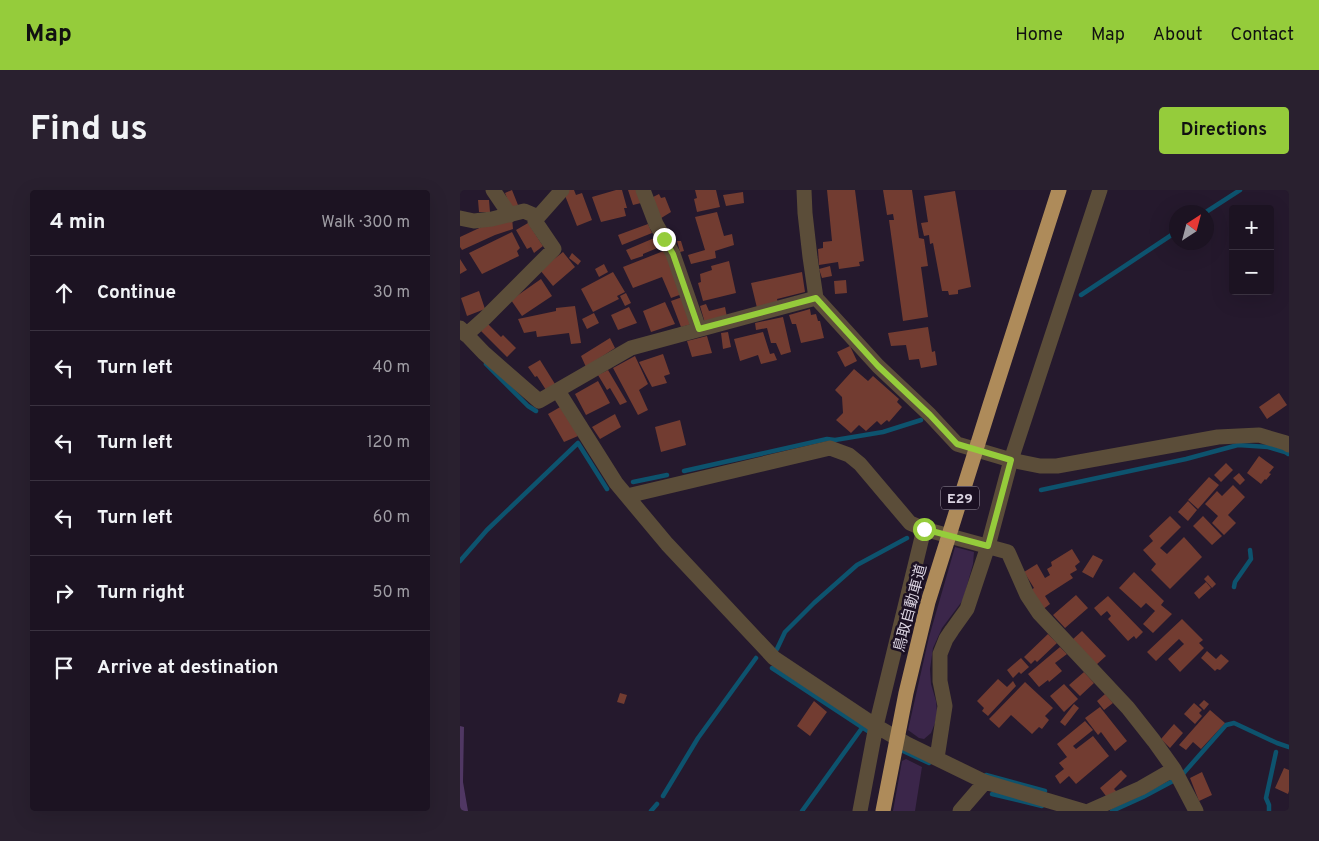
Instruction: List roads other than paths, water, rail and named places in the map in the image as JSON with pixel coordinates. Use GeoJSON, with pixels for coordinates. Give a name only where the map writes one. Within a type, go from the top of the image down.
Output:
{"type":"FeatureCollection","features":[{"type":"Feature","properties":{"kind":"highway","name":"鳥取自動車道"},"geometry":{"type":"LineString","coordinates":[[874,811],[898,690],[921,600],[957,476],[1050,190]]}},
{"type":"Feature","properties":{"kind":"highway","name":"鳥取自動車道"},"geometry":{"type":"LineString","coordinates":[[883,811],[906,693],[928,602],[1059,190]]}},
{"type":"Feature","properties":{"kind":"street"},"geometry":{"type":"LineString","coordinates":[[493,190],[510,215]]}},
{"type":"Feature","properties":{"kind":"street"},"geometry":{"type":"LineString","coordinates":[[562,190],[535,221],[554,249],[484,318],[463,331],[484,353],[539,401],[631,348],[816,298]]}},
{"type":"Feature","properties":{"kind":"street"},"geometry":{"type":"LineString","coordinates":[[643,190],[656,224],[673,254],[699,329]]}},
{"type":"Feature","properties":{"kind":"street"},"geometry":{"type":"LineString","coordinates":[[804,190],[806,222],[816,298],[878,366],[930,415],[957,444],[1011,460],[1040,466],[1057,466],[1226,436],[1259,435],[1289,445]]}},
{"type":"Feature","properties":{"kind":"street"},"geometry":{"type":"LineString","coordinates":[[937,758],[945,706],[940,681],[940,654],[946,639],[968,609],[988,546],[1011,460],[1100,190]]}},
{"type":"Feature","properties":{"kind":"street"},"geometry":{"type":"LineString","coordinates":[[460,218],[474,221],[524,212],[538,217]]}},
{"type":"Feature","properties":{"kind":"street"},"geometry":{"type":"LineString","coordinates":[[558,391],[616,482],[627,496],[667,544],[774,658],[876,726],[907,744],[985,782],[1083,811]]}},
{"type":"Feature","properties":{"kind":"street"},"geometry":{"type":"LineString","coordinates":[[627,496],[830,448],[849,455],[910,523],[924,529],[1008,552],[1027,595],[1039,613],[1128,708],[1174,769],[1196,811]]}},
{"type":"Feature","properties":{"kind":"street"},"geometry":{"type":"LineString","coordinates":[[860,811],[876,726],[924,529]]}},
{"type":"Feature","properties":{"kind":"street"},"geometry":{"type":"LineString","coordinates":[[1089,811],[1142,788],[1174,769]]}},
{"type":"Feature","properties":{"kind":"street"},"geometry":{"type":"LineString","coordinates":[[960,811],[985,782]]}},
{"type":"Feature","properties":{"kind":"waterway"},"geometry":{"type":"LineString","coordinates":[[1214,207],[1240,190]]}},
{"type":"Feature","properties":{"kind":"waterway"},"geometry":{"type":"LineString","coordinates":[[1081,295],[1169,237]]}},
{"type":"Feature","properties":{"kind":"waterway"},"geometry":{"type":"LineString","coordinates":[[486,364],[528,406],[536,411]]}},
{"type":"Feature","properties":{"kind":"waterway"},"geometry":{"type":"LineString","coordinates":[[684,471],[827,439],[835,440],[883,432],[921,420]]}},
{"type":"Feature","properties":{"kind":"waterway"},"geometry":{"type":"LineString","coordinates":[[460,561],[487,530],[578,443],[607,489]]}},
{"type":"Feature","properties":{"kind":"waterway"},"geometry":{"type":"LineString","coordinates":[[1041,490],[1186,459],[1238,445],[1268,447],[1288,454]]}},
{"type":"Feature","properties":{"kind":"waterway"},"geometry":{"type":"LineString","coordinates":[[633,482],[667,475]]}},
{"type":"Feature","properties":{"kind":"waterway"},"geometry":{"type":"LineString","coordinates":[[777,649],[785,632],[857,565],[907,538]]}},
{"type":"Feature","properties":{"kind":"waterway"},"geometry":{"type":"LineString","coordinates":[[1234,587],[1235,582],[1251,559],[1250,550]]}},
{"type":"Feature","properties":{"kind":"waterway"},"geometry":{"type":"LineString","coordinates":[[663,796],[698,738],[756,658]]}},
{"type":"Feature","properties":{"kind":"waterway"},"geometry":{"type":"LineString","coordinates":[[772,668],[871,733]]}},
{"type":"Feature","properties":{"kind":"waterway"},"geometry":{"type":"LineString","coordinates":[[1182,775],[1226,725],[1234,723],[1289,747]]}},
{"type":"Feature","properties":{"kind":"waterway"},"geometry":{"type":"LineString","coordinates":[[802,811],[862,728]]}},
{"type":"Feature","properties":{"kind":"waterway"},"geometry":{"type":"LineString","coordinates":[[903,751],[929,763]]}},
{"type":"Feature","properties":{"kind":"waterway"},"geometry":{"type":"LineString","coordinates":[[1269,811],[1266,798],[1276,752]]}},
{"type":"Feature","properties":{"kind":"waterway"},"geometry":{"type":"LineString","coordinates":[[986,775],[1045,791]]}},
{"type":"Feature","properties":{"kind":"waterway"},"geometry":{"type":"LineString","coordinates":[[1112,811],[1173,781]]}},
{"type":"Feature","properties":{"kind":"waterway"},"geometry":{"type":"LineString","coordinates":[[992,794],[1042,806]]}},
{"type":"Feature","properties":{"kind":"waterway"},"geometry":{"type":"LineString","coordinates":[[651,811],[657,804]]}}]}
